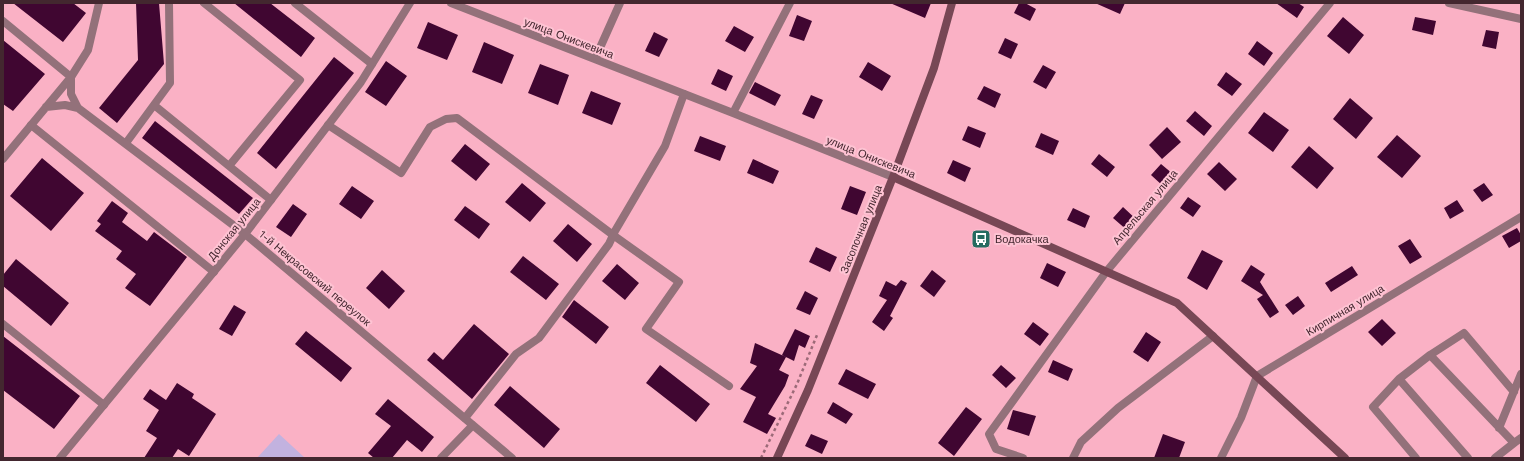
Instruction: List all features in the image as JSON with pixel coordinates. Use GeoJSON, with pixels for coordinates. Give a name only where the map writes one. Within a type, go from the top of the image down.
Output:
{"type":"FeatureCollection","features":[{"type":"Feature","properties":{"kind":"street"},"geometry":{"type":"LineString","coordinates":[[3,159],[70,77],[88,50],[99,3]]}},
{"type":"Feature","properties":{"kind":"street"},"geometry":{"type":"LineString","coordinates":[[126,143],[170,83],[169,3]]}},
{"type":"Feature","properties":{"kind":"street"},"geometry":{"type":"LineString","coordinates":[[204,3],[300,80],[229,166]]}},
{"type":"Feature","properties":{"kind":"street"},"geometry":{"type":"LineString","coordinates":[[294,3],[372,64]]}},
{"type":"Feature","properties":{"kind":"street","name":"Донская улица"},"geometry":{"type":"LineString","coordinates":[[60,458],[245,234],[361,82],[410,3]]}},
{"type":"Feature","properties":{"kind":"street","name":"улица Онискевича"},"geometry":{"type":"LineString","coordinates":[[450,3],[893,177],[1177,303],[1345,458]]}},
{"type":"Feature","properties":{"kind":"street"},"geometry":{"type":"LineString","coordinates":[[594,60],[620,3]]}},
{"type":"Feature","properties":{"kind":"street"},"geometry":{"type":"LineString","coordinates":[[733,113],[790,3]]}},
{"type":"Feature","properties":{"kind":"street","name":"Засопочная улица"},"geometry":{"type":"LineString","coordinates":[[776,458],[808,390],[893,177],[934,68],[952,3]]}},
{"type":"Feature","properties":{"kind":"street","name":"Апрельская улица"},"geometry":{"type":"LineString","coordinates":[[1023,458],[996,449],[989,434],[1106,272],[1330,3]]}},
{"type":"Feature","properties":{"kind":"street"},"geometry":{"type":"LineString","coordinates":[[1449,3],[1521,19]]}},
{"type":"Feature","properties":{"kind":"street"},"geometry":{"type":"LineString","coordinates":[[3,21],[70,77],[71,94],[78,108]]}},
{"type":"Feature","properties":{"kind":"street"},"geometry":{"type":"LineString","coordinates":[[465,418],[516,354],[539,338],[608,244],[665,146],[684,94]]}},
{"type":"Feature","properties":{"kind":"street"},"geometry":{"type":"LineString","coordinates":[[46,107],[65,105],[78,108]]}},
{"type":"Feature","properties":{"kind":"street"},"geometry":{"type":"LineString","coordinates":[[154,105],[271,200]]}},
{"type":"Feature","properties":{"kind":"street","name":"1-й Некрасовский переулок"},"geometry":{"type":"LineString","coordinates":[[78,108],[245,234],[512,458]]}},
{"type":"Feature","properties":{"kind":"street"},"geometry":{"type":"LineString","coordinates":[[328,125],[402,173],[430,127],[446,119],[457,118],[613,235],[679,282],[646,329],[729,386]]}},
{"type":"Feature","properties":{"kind":"street"},"geometry":{"type":"LineString","coordinates":[[31,125],[214,272]]}},
{"type":"Feature","properties":{"kind":"street","name":"Кирпичная улица"},"geometry":{"type":"LineString","coordinates":[[1257,376],[1521,217]]}},
{"type":"Feature","properties":{"kind":"street"},"geometry":{"type":"LineString","coordinates":[[3,324],[104,405]]}},
{"type":"Feature","properties":{"kind":"street"},"geometry":{"type":"LineString","coordinates":[[1416,458],[1373,407],[1399,379],[1430,355],[1464,333],[1514,392]]}},
{"type":"Feature","properties":{"kind":"street"},"geometry":{"type":"LineString","coordinates":[[1073,458],[1081,442],[1118,408],[1213,336]]}},
{"type":"Feature","properties":{"kind":"street"},"geometry":{"type":"LineString","coordinates":[[1430,355],[1499,428],[1518,440],[1495,458]]}},
{"type":"Feature","properties":{"kind":"street"},"geometry":{"type":"LineString","coordinates":[[1499,428],[1521,374]]}},
{"type":"Feature","properties":{"kind":"street"},"geometry":{"type":"LineString","coordinates":[[1221,458],[1241,418],[1257,376]]}},
{"type":"Feature","properties":{"kind":"street"},"geometry":{"type":"LineString","coordinates":[[1399,379],[1468,458]]}},
{"type":"Feature","properties":{"kind":"street"},"geometry":{"type":"LineString","coordinates":[[442,458],[473,425]]}},
{"type":"Feature","properties":{"kind":"path"},"geometry":{"type":"LineString","coordinates":[[761,458],[797,384],[818,332]]}},
{"type":"Feature","properties":{"kind":"shaded area"},"geometry":{"type":"Polygon","coordinates":[[[279,434],[305,458],[257,458],[279,434]]]}},
{"type":"Feature","properties":{"kind":"building"},"geometry":{"type":"Polygon","coordinates":[[[13,3],[73,3],[86,13],[63,42],[13,3]]]}},
{"type":"Feature","properties":{"kind":"building"},"geometry":{"type":"Polygon","coordinates":[[[136,3],[159,3],[164,64],[117,123],[99,108],[138,60],[136,3]]]}},
{"type":"Feature","properties":{"kind":"building"},"geometry":{"type":"Polygon","coordinates":[[[234,3],[270,3],[315,38],[301,57],[234,3]]]}},
{"type":"Feature","properties":{"kind":"building"},"geometry":{"type":"Polygon","coordinates":[[[890,3],[931,3],[925,18],[890,3]]]}},
{"type":"Feature","properties":{"kind":"building"},"geometry":{"type":"Polygon","coordinates":[[[1019,3],[1025,3],[1036,9],[1030,21],[1014,13],[1019,3]]]}},
{"type":"Feature","properties":{"kind":"building"},"geometry":{"type":"Polygon","coordinates":[[[1095,3],[1125,3],[1120,14],[1095,3]]]}},
{"type":"Feature","properties":{"kind":"building"},"geometry":{"type":"Polygon","coordinates":[[[1276,3],[1298,3],[1304,7],[1297,18],[1276,3]]]}},
{"type":"Feature","properties":{"kind":"building"},"geometry":{"type":"Polygon","coordinates":[[[797,15],[812,21],[804,41],[789,36],[797,15]]]}},
{"type":"Feature","properties":{"kind":"building"},"geometry":{"type":"Polygon","coordinates":[[[1343,17],[1364,35],[1349,54],[1327,36],[1343,17]]]}},
{"type":"Feature","properties":{"kind":"building"},"geometry":{"type":"Polygon","coordinates":[[[1415,17],[1436,21],[1433,35],[1412,30],[1415,17]]]}},
{"type":"Feature","properties":{"kind":"building"},"geometry":{"type":"Polygon","coordinates":[[[428,22],[458,35],[447,60],[417,48],[428,22]]]}},
{"type":"Feature","properties":{"kind":"building"},"geometry":{"type":"Polygon","coordinates":[[[734,26],[754,37],[745,52],[725,41],[734,26]]]}},
{"type":"Feature","properties":{"kind":"building"},"geometry":{"type":"Polygon","coordinates":[[[1486,30],[1499,32],[1496,49],[1482,46],[1486,30]]]}},
{"type":"Feature","properties":{"kind":"building"},"geometry":{"type":"Polygon","coordinates":[[[654,32],[668,39],[659,57],[645,51],[654,32]]]}},
{"type":"Feature","properties":{"kind":"building"},"geometry":{"type":"Polygon","coordinates":[[[1005,38],[1018,44],[1011,59],[998,53],[1005,38]]]}},
{"type":"Feature","properties":{"kind":"building"},"geometry":{"type":"Polygon","coordinates":[[[3,40],[45,74],[13,111],[3,104],[3,40]]]}},
{"type":"Feature","properties":{"kind":"building"},"geometry":{"type":"Polygon","coordinates":[[[1257,41],[1273,53],[1264,66],[1248,54],[1257,41]]]}},
{"type":"Feature","properties":{"kind":"building"},"geometry":{"type":"Polygon","coordinates":[[[484,42],[514,55],[502,84],[472,72],[484,42]]]}},
{"type":"Feature","properties":{"kind":"building"},"geometry":{"type":"Polygon","coordinates":[[[334,57],[354,73],[276,169],[257,153],[334,57]]]}},
{"type":"Feature","properties":{"kind":"building"},"geometry":{"type":"Polygon","coordinates":[[[386,61],[407,76],[386,106],[365,92],[386,61]]]}},
{"type":"Feature","properties":{"kind":"building"},"geometry":{"type":"Polygon","coordinates":[[[868,62],[891,76],[882,91],[859,77],[868,62]]]}},
{"type":"Feature","properties":{"kind":"building"},"geometry":{"type":"Polygon","coordinates":[[[540,64],[569,75],[558,105],[528,93],[540,64]]]}},
{"type":"Feature","properties":{"kind":"building"},"geometry":{"type":"Polygon","coordinates":[[[1043,65],[1056,72],[1046,89],[1033,82],[1043,65]]]}},
{"type":"Feature","properties":{"kind":"building"},"geometry":{"type":"Polygon","coordinates":[[[718,69],[733,76],[726,91],[711,84],[718,69]]]}},
{"type":"Feature","properties":{"kind":"building"},"geometry":{"type":"Polygon","coordinates":[[[1226,72],[1242,84],[1232,96],[1217,85],[1226,72]]]}},
{"type":"Feature","properties":{"kind":"building"},"geometry":{"type":"Polygon","coordinates":[[[755,82],[781,95],[775,106],[749,93],[755,82]]]}},
{"type":"Feature","properties":{"kind":"building"},"geometry":{"type":"Polygon","coordinates":[[[984,86],[1001,94],[995,108],[977,99],[984,86]]]}},
{"type":"Feature","properties":{"kind":"building"},"geometry":{"type":"Polygon","coordinates":[[[591,91],[621,103],[612,125],[582,113],[591,91]]]}},
{"type":"Feature","properties":{"kind":"building"},"geometry":{"type":"Polygon","coordinates":[[[811,95],[823,100],[814,119],[802,114],[811,95]]]}},
{"type":"Feature","properties":{"kind":"building"},"geometry":{"type":"Polygon","coordinates":[[[1350,98],[1373,118],[1356,139],[1333,119],[1350,98]]]}},
{"type":"Feature","properties":{"kind":"building"},"geometry":{"type":"Polygon","coordinates":[[[1195,111],[1212,126],[1204,136],[1186,121],[1195,111]]]}},
{"type":"Feature","properties":{"kind":"building"},"geometry":{"type":"Polygon","coordinates":[[[1264,112],[1289,130],[1273,152],[1248,133],[1264,112]]]}},
{"type":"Feature","properties":{"kind":"building"},"geometry":{"type":"Polygon","coordinates":[[[155,121],[253,198],[239,214],[142,138],[155,121]]]}},
{"type":"Feature","properties":{"kind":"building"},"geometry":{"type":"Polygon","coordinates":[[[968,126],[986,133],[980,148],[962,140],[968,126]]]}},
{"type":"Feature","properties":{"kind":"building"},"geometry":{"type":"Polygon","coordinates":[[[1167,127],[1181,142],[1162,159],[1149,145],[1167,127]]]}},
{"type":"Feature","properties":{"kind":"building"},"geometry":{"type":"Polygon","coordinates":[[[1041,133],[1059,141],[1053,155],[1035,147],[1041,133]]]}},
{"type":"Feature","properties":{"kind":"building"},"geometry":{"type":"Polygon","coordinates":[[[1397,135],[1421,156],[1402,178],[1377,157],[1397,135]]]}},
{"type":"Feature","properties":{"kind":"building"},"geometry":{"type":"Polygon","coordinates":[[[700,136],[726,146],[720,161],[694,151],[700,136]]]}},
{"type":"Feature","properties":{"kind":"building"},"geometry":{"type":"Polygon","coordinates":[[[465,144],[490,164],[476,181],[451,161],[465,144]]]}},
{"type":"Feature","properties":{"kind":"building"},"geometry":{"type":"Polygon","coordinates":[[[1309,146],[1334,168],[1317,189],[1291,167],[1309,146]]]}},
{"type":"Feature","properties":{"kind":"building"},"geometry":{"type":"Polygon","coordinates":[[[1099,154],[1115,167],[1107,177],[1091,164],[1099,154]]]}},
{"type":"Feature","properties":{"kind":"building"},"geometry":{"type":"Polygon","coordinates":[[[42,158],[84,193],[51,231],[10,196],[42,158]]]}},
{"type":"Feature","properties":{"kind":"building"},"geometry":{"type":"Polygon","coordinates":[[[753,159],[779,171],[773,184],[747,173],[753,159]]]}},
{"type":"Feature","properties":{"kind":"building"},"geometry":{"type":"Polygon","coordinates":[[[953,160],[971,168],[965,182],[947,173],[953,160]]]}},
{"type":"Feature","properties":{"kind":"building"},"geometry":{"type":"Polygon","coordinates":[[[1219,162],[1237,179],[1225,191],[1207,174],[1219,162]]]}},
{"type":"Feature","properties":{"kind":"building"},"geometry":{"type":"Polygon","coordinates":[[[1161,164],[1173,174],[1163,186],[1151,175],[1161,164]]]}},
{"type":"Feature","properties":{"kind":"building"},"geometry":{"type":"Polygon","coordinates":[[[522,183],[546,203],[530,222],[505,202],[522,183]]]}},
{"type":"Feature","properties":{"kind":"building"},"geometry":{"type":"Polygon","coordinates":[[[1484,183],[1493,195],[1482,202],[1473,190],[1484,183]]]}},
{"type":"Feature","properties":{"kind":"building"},"geometry":{"type":"Polygon","coordinates":[[[352,186],[374,201],[361,219],[339,204],[352,186]]]}},
{"type":"Feature","properties":{"kind":"building"},"geometry":{"type":"Polygon","coordinates":[[[850,186],[866,192],[857,215],[841,209],[850,186]]]}},
{"type":"Feature","properties":{"kind":"building"},"geometry":{"type":"Polygon","coordinates":[[[1188,197],[1201,206],[1193,217],[1180,208],[1188,197]]]}},
{"type":"Feature","properties":{"kind":"building"},"geometry":{"type":"Polygon","coordinates":[[[1457,200],[1464,211],[1450,219],[1444,208],[1457,200]]]}},
{"type":"Feature","properties":{"kind":"building"},"geometry":{"type":"Polygon","coordinates":[[[112,201],[128,213],[122,222],[147,241],[154,232],[187,257],[150,306],[125,288],[136,274],[116,259],[122,251],[95,231],[101,224],[97,221],[112,201]]]}},
{"type":"Feature","properties":{"kind":"building"},"geometry":{"type":"Polygon","coordinates":[[[293,204],[307,214],[291,237],[276,227],[293,204]]]}},
{"type":"Feature","properties":{"kind":"building"},"geometry":{"type":"Polygon","coordinates":[[[465,206],[490,224],[479,239],[454,220],[465,206]]]}},
{"type":"Feature","properties":{"kind":"building"},"geometry":{"type":"Polygon","coordinates":[[[1123,207],[1138,221],[1128,231],[1113,218],[1123,207]]]}},
{"type":"Feature","properties":{"kind":"building"},"geometry":{"type":"Polygon","coordinates":[[[1073,208],[1090,216],[1085,228],[1067,220],[1073,208]]]}},
{"type":"Feature","properties":{"kind":"building"},"geometry":{"type":"Polygon","coordinates":[[[568,224],[592,244],[577,262],[553,241],[568,224]]]}},
{"type":"Feature","properties":{"kind":"building"},"geometry":{"type":"Polygon","coordinates":[[[1517,228],[1521,235],[1521,241],[1509,248],[1502,236],[1517,228]]]}},
{"type":"Feature","properties":{"kind":"building"},"geometry":{"type":"Polygon","coordinates":[[[1410,239],[1422,257],[1410,264],[1398,246],[1410,239]]]}},
{"type":"Feature","properties":{"kind":"building"},"geometry":{"type":"Polygon","coordinates":[[[816,247],[837,257],[830,272],[809,262],[816,247]]]}},
{"type":"Feature","properties":{"kind":"building"},"geometry":{"type":"Polygon","coordinates":[[[1202,250],[1223,261],[1207,290],[1187,278],[1202,250]]]}},
{"type":"Feature","properties":{"kind":"building"},"geometry":{"type":"Polygon","coordinates":[[[523,256],[559,284],[546,300],[510,272],[523,256]]]}},
{"type":"Feature","properties":{"kind":"building"},"geometry":{"type":"Polygon","coordinates":[[[16,259],[69,303],[51,326],[3,286],[3,275],[16,259]]]}},
{"type":"Feature","properties":{"kind":"building"},"geometry":{"type":"Polygon","coordinates":[[[1047,263],[1066,272],[1058,287],[1040,278],[1047,263]]]}},
{"type":"Feature","properties":{"kind":"building"},"geometry":{"type":"Polygon","coordinates":[[[617,264],[639,283],[625,300],[602,281],[617,264]]]}},
{"type":"Feature","properties":{"kind":"building"},"geometry":{"type":"Polygon","coordinates":[[[1251,265],[1265,274],[1260,282],[1279,312],[1270,318],[1257,299],[1263,295],[1241,281],[1251,265]]]}},
{"type":"Feature","properties":{"kind":"building"},"geometry":{"type":"Polygon","coordinates":[[[1352,266],[1358,275],[1331,292],[1325,283],[1352,266]]]}},
{"type":"Feature","properties":{"kind":"building"},"geometry":{"type":"Polygon","coordinates":[[[382,270],[405,291],[389,309],[366,288],[382,270]]]}},
{"type":"Feature","properties":{"kind":"building"},"geometry":{"type":"Polygon","coordinates":[[[932,270],[946,281],[934,297],[920,286],[932,270]]]}},
{"type":"Feature","properties":{"kind":"building"},"geometry":{"type":"Polygon","coordinates":[[[901,280],[907,283],[890,316],[893,318],[884,331],[872,322],[887,300],[879,296],[886,281],[896,286],[901,280]]]}},
{"type":"Feature","properties":{"kind":"building"},"geometry":{"type":"Polygon","coordinates":[[[805,291],[818,298],[810,315],[796,309],[805,291]]]}},
{"type":"Feature","properties":{"kind":"building"},"geometry":{"type":"Polygon","coordinates":[[[1298,296],[1305,306],[1293,315],[1285,305],[1298,296]]]}},
{"type":"Feature","properties":{"kind":"building"},"geometry":{"type":"Polygon","coordinates":[[[574,300],[609,327],[596,344],[562,317],[574,300]]]}},
{"type":"Feature","properties":{"kind":"building"},"geometry":{"type":"Polygon","coordinates":[[[234,305],[246,312],[232,336],[219,329],[234,305]]]}},
{"type":"Feature","properties":{"kind":"building"},"geometry":{"type":"Polygon","coordinates":[[[1382,319],[1396,333],[1382,346],[1368,332],[1382,319]]]}},
{"type":"Feature","properties":{"kind":"building"},"geometry":{"type":"Polygon","coordinates":[[[1033,322],[1049,334],[1040,346],[1024,334],[1033,322]]]}},
{"type":"Feature","properties":{"kind":"building"},"geometry":{"type":"Polygon","coordinates":[[[474,324],[509,354],[472,399],[427,360],[434,352],[443,360],[474,324]]]}},
{"type":"Feature","properties":{"kind":"building"},"geometry":{"type":"Polygon","coordinates":[[[795,329],[810,336],[805,348],[799,345],[794,361],[782,355],[795,329]]]}},
{"type":"Feature","properties":{"kind":"building"},"geometry":{"type":"Polygon","coordinates":[[[306,331],[352,368],[341,382],[295,344],[306,331]]]}},
{"type":"Feature","properties":{"kind":"building"},"geometry":{"type":"Polygon","coordinates":[[[1146,332],[1161,342],[1148,362],[1133,352],[1146,332]]]}},
{"type":"Feature","properties":{"kind":"building"},"geometry":{"type":"Polygon","coordinates":[[[3,336],[80,396],[54,429],[3,390],[3,336]]]}},
{"type":"Feature","properties":{"kind":"building"},"geometry":{"type":"Polygon","coordinates":[[[755,343],[786,357],[779,370],[789,375],[785,386],[768,414],[776,418],[767,434],[743,422],[756,397],[740,389],[757,366],[750,363],[755,343]]]}},
{"type":"Feature","properties":{"kind":"building"},"geometry":{"type":"Polygon","coordinates":[[[1053,360],[1073,369],[1068,381],[1048,372],[1053,360]]]}},
{"type":"Feature","properties":{"kind":"building"},"geometry":{"type":"Polygon","coordinates":[[[660,365],[710,404],[696,422],[646,383],[660,365]]]}},
{"type":"Feature","properties":{"kind":"building"},"geometry":{"type":"Polygon","coordinates":[[[1001,365],[1016,378],[1006,388],[992,375],[1001,365]]]}},
{"type":"Feature","properties":{"kind":"building"},"geometry":{"type":"Polygon","coordinates":[[[846,369],[876,384],[868,399],[838,384],[846,369]]]}},
{"type":"Feature","properties":{"kind":"building"},"geometry":{"type":"Polygon","coordinates":[[[177,383],[194,394],[192,398],[216,414],[189,456],[178,449],[172,458],[144,458],[157,438],[146,431],[159,410],[143,399],[150,389],[166,400],[177,383]]]}},
{"type":"Feature","properties":{"kind":"building"},"geometry":{"type":"Polygon","coordinates":[[[510,386],[560,429],[544,448],[494,405],[510,386]]]}},
{"type":"Feature","properties":{"kind":"building"},"geometry":{"type":"Polygon","coordinates":[[[388,399],[434,437],[422,452],[407,440],[392,458],[374,458],[368,453],[391,426],[375,414],[388,399]]]}},
{"type":"Feature","properties":{"kind":"building"},"geometry":{"type":"Polygon","coordinates":[[[833,402],[853,414],[846,424],[827,413],[833,402]]]}},
{"type":"Feature","properties":{"kind":"building"},"geometry":{"type":"Polygon","coordinates":[[[966,407],[982,419],[954,456],[938,443],[966,407]]]}},
{"type":"Feature","properties":{"kind":"building"},"geometry":{"type":"Polygon","coordinates":[[[1013,410],[1036,416],[1029,436],[1007,429],[1013,410]]]}},
{"type":"Feature","properties":{"kind":"building"},"geometry":{"type":"Polygon","coordinates":[[[811,434],[828,441],[822,454],[805,446],[811,434]]]}},
{"type":"Feature","properties":{"kind":"building"},"geometry":{"type":"Polygon","coordinates":[[[1163,434],[1185,442],[1179,458],[1154,458],[1163,434]]]}},
{"type":"Feature","properties":{"kind":"place","name":"Водокачка"},"geometry":{"type":"Point","coordinates":[981,239]}}]}
